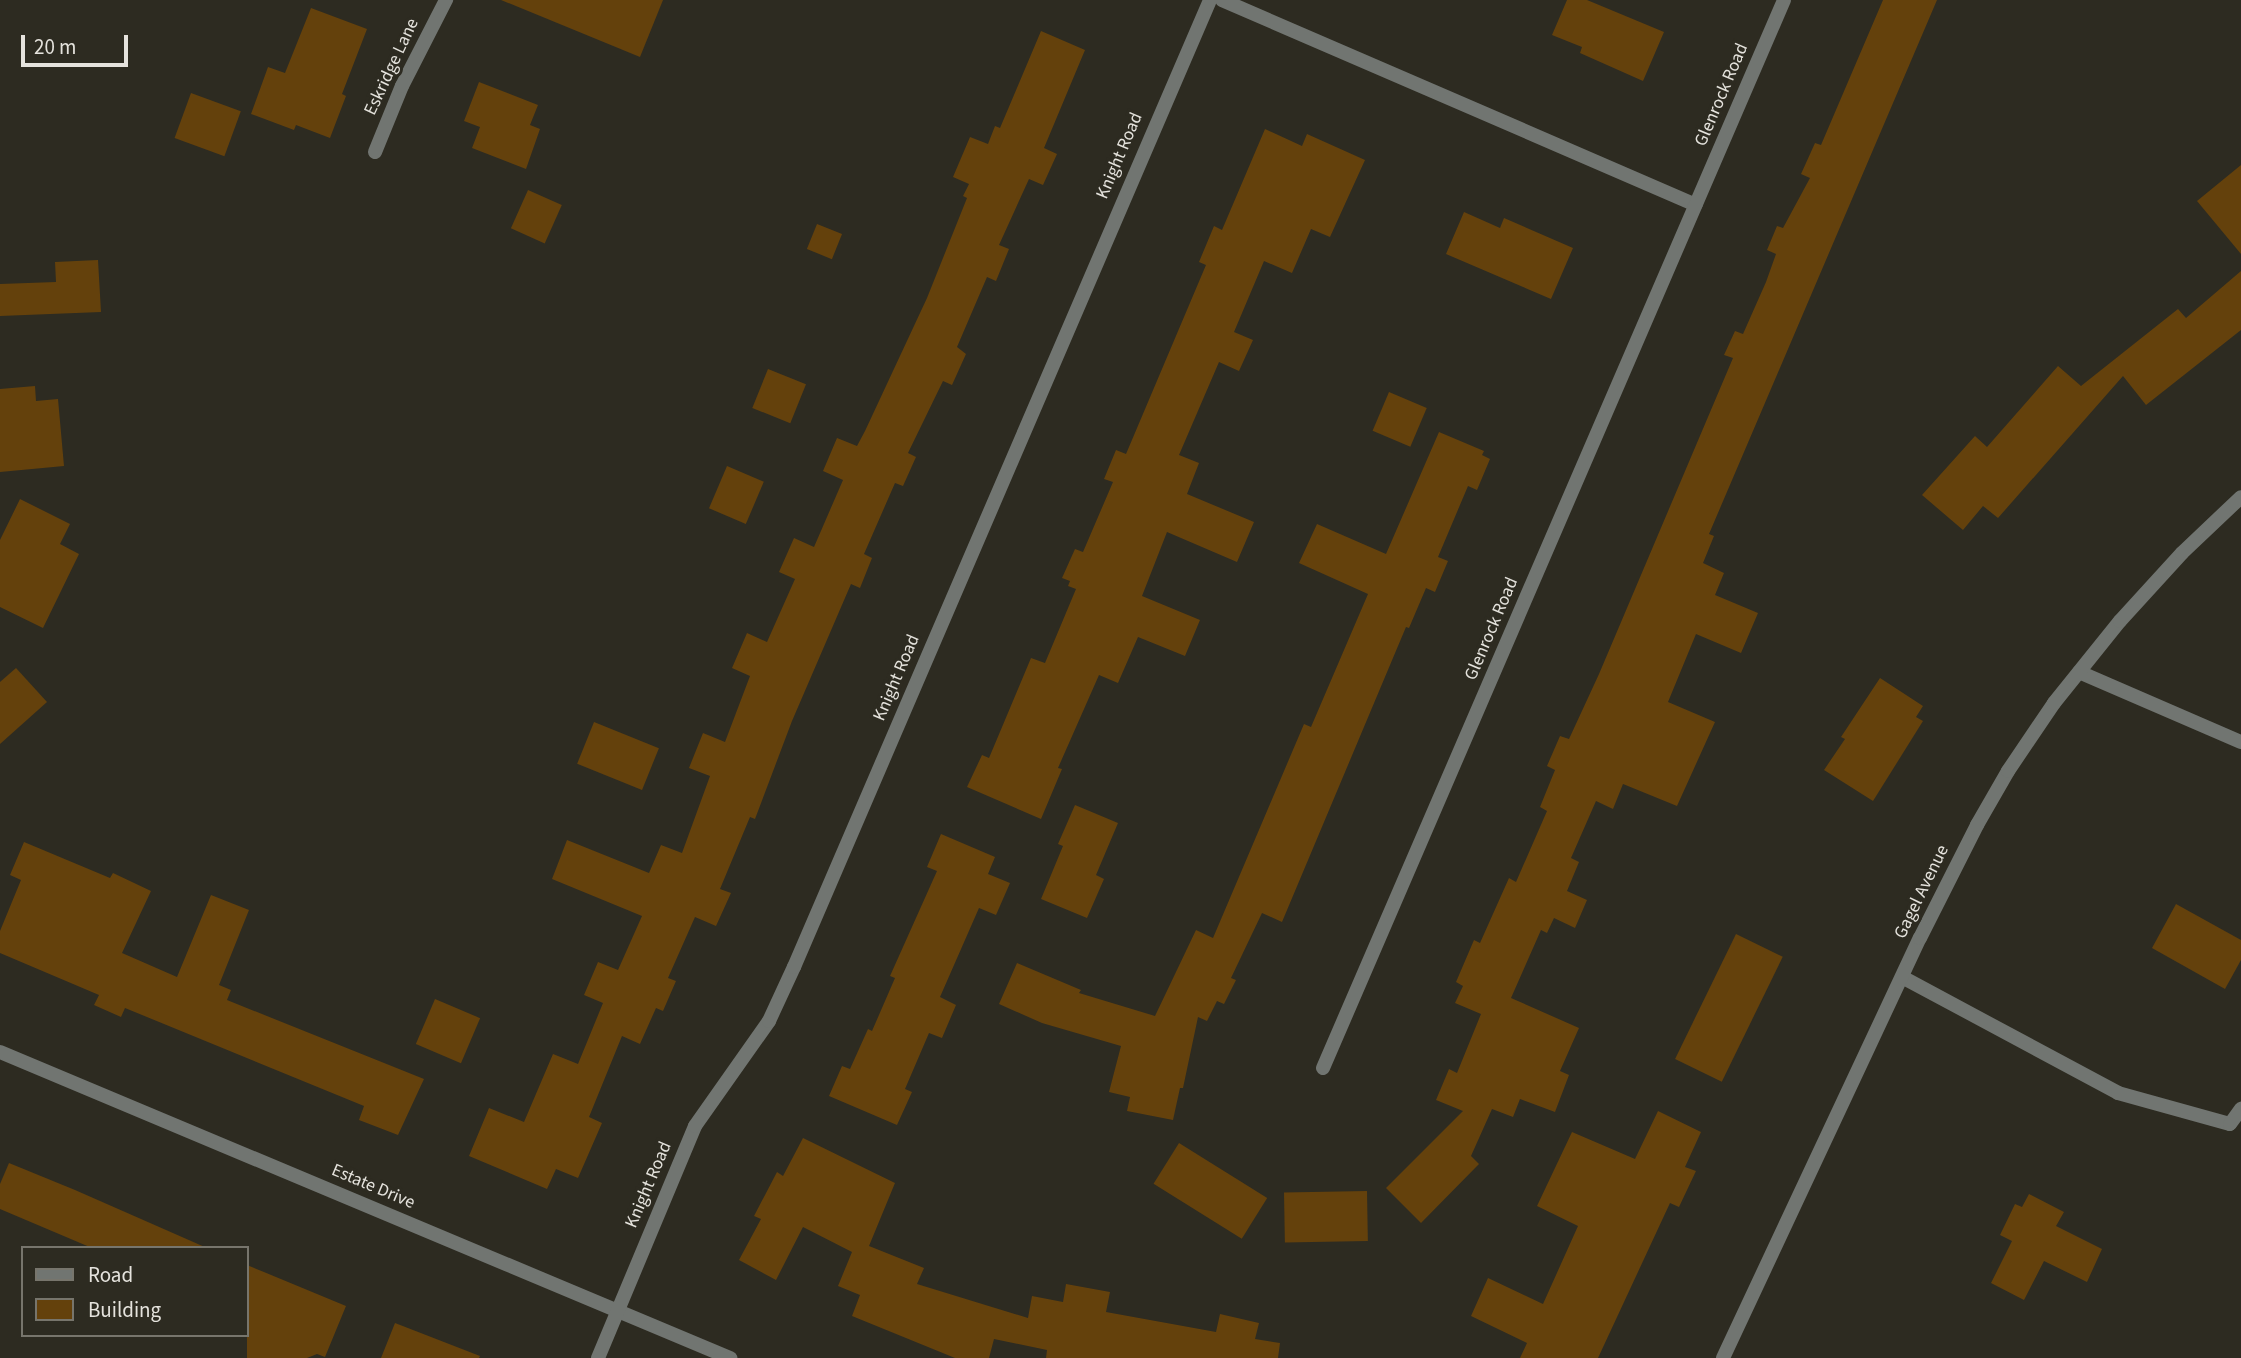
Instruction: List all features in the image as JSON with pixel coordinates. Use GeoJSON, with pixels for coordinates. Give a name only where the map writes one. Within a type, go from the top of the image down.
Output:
{"type":"FeatureCollection","features":[{"type":"Feature","properties":{"kind":"street","name":"Eskridge Lane"},"geometry":{"type":"LineString","coordinates":[[375,152],[402,86],[446,0]]}},
{"type":"Feature","properties":{"kind":"street","name":"Knight Road"},"geometry":{"type":"LineString","coordinates":[[598,1358],[695,1126],[769,1021],[794,967],[1210,0]]}},
{"type":"Feature","properties":{"kind":"street"},"geometry":{"type":"LineString","coordinates":[[1222,0],[1696,205]]}},
{"type":"Feature","properties":{"kind":"street","name":"Glenrock Road"},"geometry":{"type":"LineString","coordinates":[[1324,1068],[1784,0]]}},
{"type":"Feature","properties":{"kind":"street","name":"Gagel Avenue"},"geometry":{"type":"LineString","coordinates":[[1723,1358],[1902,977],[1996,793],[2078,672],[2182,553],[2241,497]]}},
{"type":"Feature","properties":{"kind":"street"},"geometry":{"type":"LineString","coordinates":[[2078,672],[2241,742]]}},
{"type":"Feature","properties":{"kind":"street"},"geometry":{"type":"LineString","coordinates":[[1902,977],[2118,1093],[2230,1124],[2241,1110]]}},
{"type":"Feature","properties":{"kind":"street","name":"Estate Drive"},"geometry":{"type":"LineString","coordinates":[[0,1052],[730,1358]]}},
{"type":"Feature","properties":{"kind":"building"},"geometry":{"type":"Polygon","coordinates":[[[501,0],[663,0],[640,57],[501,0]]]}},
{"type":"Feature","properties":{"kind":"building"},"geometry":{"type":"Polygon","coordinates":[[[1567,0],[1587,0],[1664,32],[1643,81],[1580,53],[1582,47],[1552,35],[1567,0]]]}},
{"type":"Feature","properties":{"kind":"building"},"geometry":{"type":"Polygon","coordinates":[[[1883,0],[1937,0],[1709,534],[1714,536],[1703,563],[1724,573],[1715,595],[1758,613],[1741,653],[1696,634],[1668,702],[1715,722],[1677,806],[1623,784],[1613,809],[1596,801],[1571,858],[1579,862],[1567,891],[1587,900],[1575,928],[1554,918],[1547,933],[1541,930],[1511,998],[1579,1028],[1560,1071],[1569,1075],[1555,1112],[1520,1099],[1513,1117],[1492,1109],[1471,1156],[1479,1164],[1421,1223],[1386,1188],[1463,1111],[1436,1100],[1449,1069],[1457,1073],[1481,1014],[1455,1003],[1463,986],[1456,982],[1474,940],[1480,943],[1509,878],[1516,882],[1547,811],[1540,807],[1555,770],[1547,766],[1560,736],[1569,739],[1599,674],[1733,358],[1724,355],[1735,331],[1743,334],[1766,282],[1776,254],[1767,250],[1777,226],[1783,228],[1810,178],[1801,174],[1815,143],[1821,145],[1883,0]]]}},
{"type":"Feature","properties":{"kind":"building"},"geometry":{"type":"Polygon","coordinates":[[[311,8],[367,29],[342,94],[346,96],[330,138],[296,125],[294,130],[251,114],[268,67],[285,73],[311,8]]]}},
{"type":"Feature","properties":{"kind":"building"},"geometry":{"type":"Polygon","coordinates":[[[1041,31],[1085,50],[1044,148],[1057,154],[1043,185],[1029,179],[999,245],[1009,249],[996,281],[987,277],[957,347],[966,354],[952,385],[943,381],[908,453],[916,457],[903,486],[895,483],[864,554],[872,558],[860,588],[851,584],[792,721],[755,819],[750,817],[720,889],[731,893],[716,926],[695,917],[668,978],[676,981],[663,1011],[656,1008],[640,1044],[622,1036],[589,1117],[602,1123],[578,1178],[556,1169],[547,1189],[469,1156],[489,1108],[524,1122],[553,1054],[578,1064],[603,1003],[584,995],[598,962],[618,970],[642,916],[552,879],[567,840],[649,873],[661,845],[682,853],[710,776],[689,768],[703,733],[725,742],[750,676],[732,668],[747,633],[767,642],[795,579],[779,572],[794,538],[814,547],[843,480],[823,471],[837,438],[857,446],[865,431],[927,298],[967,198],[963,196],[969,184],[953,177],[970,137],[988,144],[995,126],[1000,128],[1041,31]]]}},
{"type":"Feature","properties":{"kind":"building"},"geometry":{"type":"Polygon","coordinates":[[[479,82],[538,105],[530,125],[540,129],[526,169],[472,148],[480,127],[464,121],[479,82]]]}},
{"type":"Feature","properties":{"kind":"building"},"geometry":{"type":"Polygon","coordinates":[[[191,93],[241,111],[224,156],[175,138],[191,93]]]}},
{"type":"Feature","properties":{"kind":"building"},"geometry":{"type":"Polygon","coordinates":[[[1265,129],[1302,146],[1307,134],[1365,160],[1330,237],[1311,229],[1292,273],[1264,261],[1234,332],[1253,340],[1239,371],[1219,362],[1179,455],[1199,463],[1187,494],[1254,522],[1237,562],[1167,532],[1142,596],[1200,620],[1185,656],[1138,637],[1118,683],[1099,675],[1058,768],[1062,769],[1041,819],[967,787],[982,755],[989,758],[1031,658],[1045,663],[1076,589],[1068,586],[1070,581],[1062,578],[1075,549],[1083,552],[1113,482],[1104,479],[1116,450],[1126,454],[1206,265],[1199,262],[1214,226],[1222,230],[1265,129]]]}},
{"type":"Feature","properties":{"kind":"building"},"geometry":{"type":"Polygon","coordinates":[[[2241,165],[2241,254],[2197,201],[2241,165]]]}},
{"type":"Feature","properties":{"kind":"building"},"geometry":{"type":"Polygon","coordinates":[[[528,190],[562,205],[545,243],[511,228],[528,190]]]}},
{"type":"Feature","properties":{"kind":"building"},"geometry":{"type":"Polygon","coordinates":[[[1464,212],[1500,228],[1504,218],[1573,248],[1551,299],[1446,254],[1464,212]]]}},
{"type":"Feature","properties":{"kind":"building"},"geometry":{"type":"Polygon","coordinates":[[[817,224],[842,234],[832,259],[807,249],[817,224]]]}},
{"type":"Feature","properties":{"kind":"building"},"geometry":{"type":"Polygon","coordinates":[[[98,260],[101,312],[0,316],[0,284],[56,282],[55,262],[98,260]]]}},
{"type":"Feature","properties":{"kind":"building"},"geometry":{"type":"Polygon","coordinates":[[[2241,271],[2241,330],[2146,405],[2123,376],[1998,518],[1983,506],[1963,530],[1922,495],[1975,436],[1987,447],[2058,366],[2081,386],[2178,309],[2186,318],[2241,271]]]}},
{"type":"Feature","properties":{"kind":"building"},"geometry":{"type":"Polygon","coordinates":[[[768,369],[806,384],[790,423],[752,408],[768,369]]]}},
{"type":"Feature","properties":{"kind":"building"},"geometry":{"type":"Polygon","coordinates":[[[35,386],[36,401],[58,399],[64,466],[0,472],[0,389],[35,386]]]}},
{"type":"Feature","properties":{"kind":"building"},"geometry":{"type":"Polygon","coordinates":[[[1389,392],[1427,408],[1410,447],[1373,431],[1389,392]]]}},
{"type":"Feature","properties":{"kind":"building"},"geometry":{"type":"Polygon","coordinates":[[[1439,432],[1484,451],[1482,455],[1490,459],[1477,490],[1468,486],[1438,557],[1448,561],[1435,592],[1426,588],[1409,628],[1406,627],[1282,922],[1262,913],[1231,978],[1236,980],[1224,1004],[1217,1001],[1207,1021],[1198,1017],[1183,1088],[1180,1088],[1173,1120],[1127,1111],[1130,1097],[1109,1092],[1121,1046],[1042,1023],[999,1004],[1017,963],[1081,990],[1079,993],[1155,1016],[1196,930],[1213,938],[1304,724],[1311,727],[1368,594],[1299,563],[1317,524],[1386,554],[1439,432]]]}},
{"type":"Feature","properties":{"kind":"building"},"geometry":{"type":"Polygon","coordinates":[[[727,466],[764,482],[746,524],[709,508],[727,466]]]}},
{"type":"Feature","properties":{"kind":"building"},"geometry":{"type":"Polygon","coordinates":[[[20,499],[70,524],[60,544],[79,554],[43,628],[0,607],[0,540],[20,499]]]}},
{"type":"Feature","properties":{"kind":"building"},"geometry":{"type":"Polygon","coordinates":[[[16,668],[47,702],[0,744],[0,682],[16,668]]]}},
{"type":"Feature","properties":{"kind":"building"},"geometry":{"type":"Polygon","coordinates":[[[1880,678],[1923,706],[1916,717],[1923,721],[1873,801],[1824,770],[1845,739],[1841,737],[1880,678]]]}},
{"type":"Feature","properties":{"kind":"building"},"geometry":{"type":"Polygon","coordinates":[[[594,722],[659,748],[642,790],[577,764],[594,722]]]}},
{"type":"Feature","properties":{"kind":"building"},"geometry":{"type":"Polygon","coordinates":[[[1075,805],[1118,823],[1096,875],[1104,879],[1087,918],[1041,899],[1063,846],[1058,844],[1075,805]]]}},
{"type":"Feature","properties":{"kind":"building"},"geometry":{"type":"Polygon","coordinates":[[[941,834],[995,857],[988,874],[1010,883],[996,915],[979,908],[940,997],[956,1005],[942,1038],[929,1033],[905,1089],[912,1092],[897,1125],[829,1096],[842,1066],[850,1069],[868,1029],[872,1031],[895,978],[890,976],[937,871],[927,867],[941,834]]]}},
{"type":"Feature","properties":{"kind":"building"},"geometry":{"type":"Polygon","coordinates":[[[24,842],[110,878],[113,873],[151,891],[122,953],[177,977],[211,895],[249,910],[219,985],[231,990],[227,1000],[424,1079],[398,1135],[359,1120],[364,1106],[125,1008],[121,1017],[94,1005],[99,995],[0,953],[0,931],[21,880],[10,875],[24,842]]]}},
{"type":"Feature","properties":{"kind":"building"},"geometry":{"type":"Polygon","coordinates":[[[2176,904],[2241,940],[2241,960],[2225,989],[2152,948],[2176,904]]]}},
{"type":"Feature","properties":{"kind":"building"},"geometry":{"type":"Polygon","coordinates":[[[1736,934],[1783,957],[1722,1082],[1675,1059],[1736,934]]]}},
{"type":"Feature","properties":{"kind":"building"},"geometry":{"type":"Polygon","coordinates":[[[435,999],[480,1018],[461,1063],[416,1044],[435,999]]]}},
{"type":"Feature","properties":{"kind":"building"},"geometry":{"type":"Polygon","coordinates":[[[1658,1111],[1701,1132],[1685,1167],[1696,1171],[1679,1207],[1670,1203],[1598,1358],[1520,1358],[1527,1343],[1471,1316],[1488,1278],[1543,1304],[1578,1226],[1537,1206],[1572,1132],[1635,1159],[1658,1111]]]}},
{"type":"Feature","properties":{"kind":"building"},"geometry":{"type":"Polygon","coordinates":[[[803,1138],[895,1183],[869,1246],[924,1268],[917,1284],[1028,1318],[1032,1296],[1063,1302],[1066,1284],[1110,1292],[1106,1312],[1216,1332],[1220,1314],[1259,1323],[1255,1339],[1280,1343],[1278,1358],[1046,1358],[1047,1350],[994,1339],[989,1358],[955,1358],[852,1316],[860,1295],[838,1286],[852,1252],[803,1227],[776,1280],[739,1260],[761,1219],[754,1216],[777,1172],[783,1176],[803,1138]]]}},
{"type":"Feature","properties":{"kind":"building"},"geometry":{"type":"Polygon","coordinates":[[[1179,1143],[1267,1198],[1242,1239],[1154,1184],[1179,1143]]]}},
{"type":"Feature","properties":{"kind":"building"},"geometry":{"type":"Polygon","coordinates":[[[9,1163],[202,1246],[87,1246],[0,1209],[0,1184],[9,1163]]]}},
{"type":"Feature","properties":{"kind":"building"},"geometry":{"type":"Polygon","coordinates":[[[1367,1191],[1368,1241],[1285,1242],[1284,1192],[1367,1191]]]}},
{"type":"Feature","properties":{"kind":"building"},"geometry":{"type":"Polygon","coordinates":[[[2029,1194],[2064,1212],[2056,1226],[2102,1249],[2087,1282],[2044,1261],[2024,1300],[1991,1283],[2012,1241],[2000,1235],[2015,1204],[2022,1207],[2029,1194]]]}},
{"type":"Feature","properties":{"kind":"building"},"geometry":{"type":"Polygon","coordinates":[[[248,1265],[346,1306],[325,1357],[317,1354],[307,1358],[247,1358],[248,1265]]]}},
{"type":"Feature","properties":{"kind":"building"},"geometry":{"type":"Polygon","coordinates":[[[395,1323],[480,1356],[381,1358],[395,1323]]]}}]}
